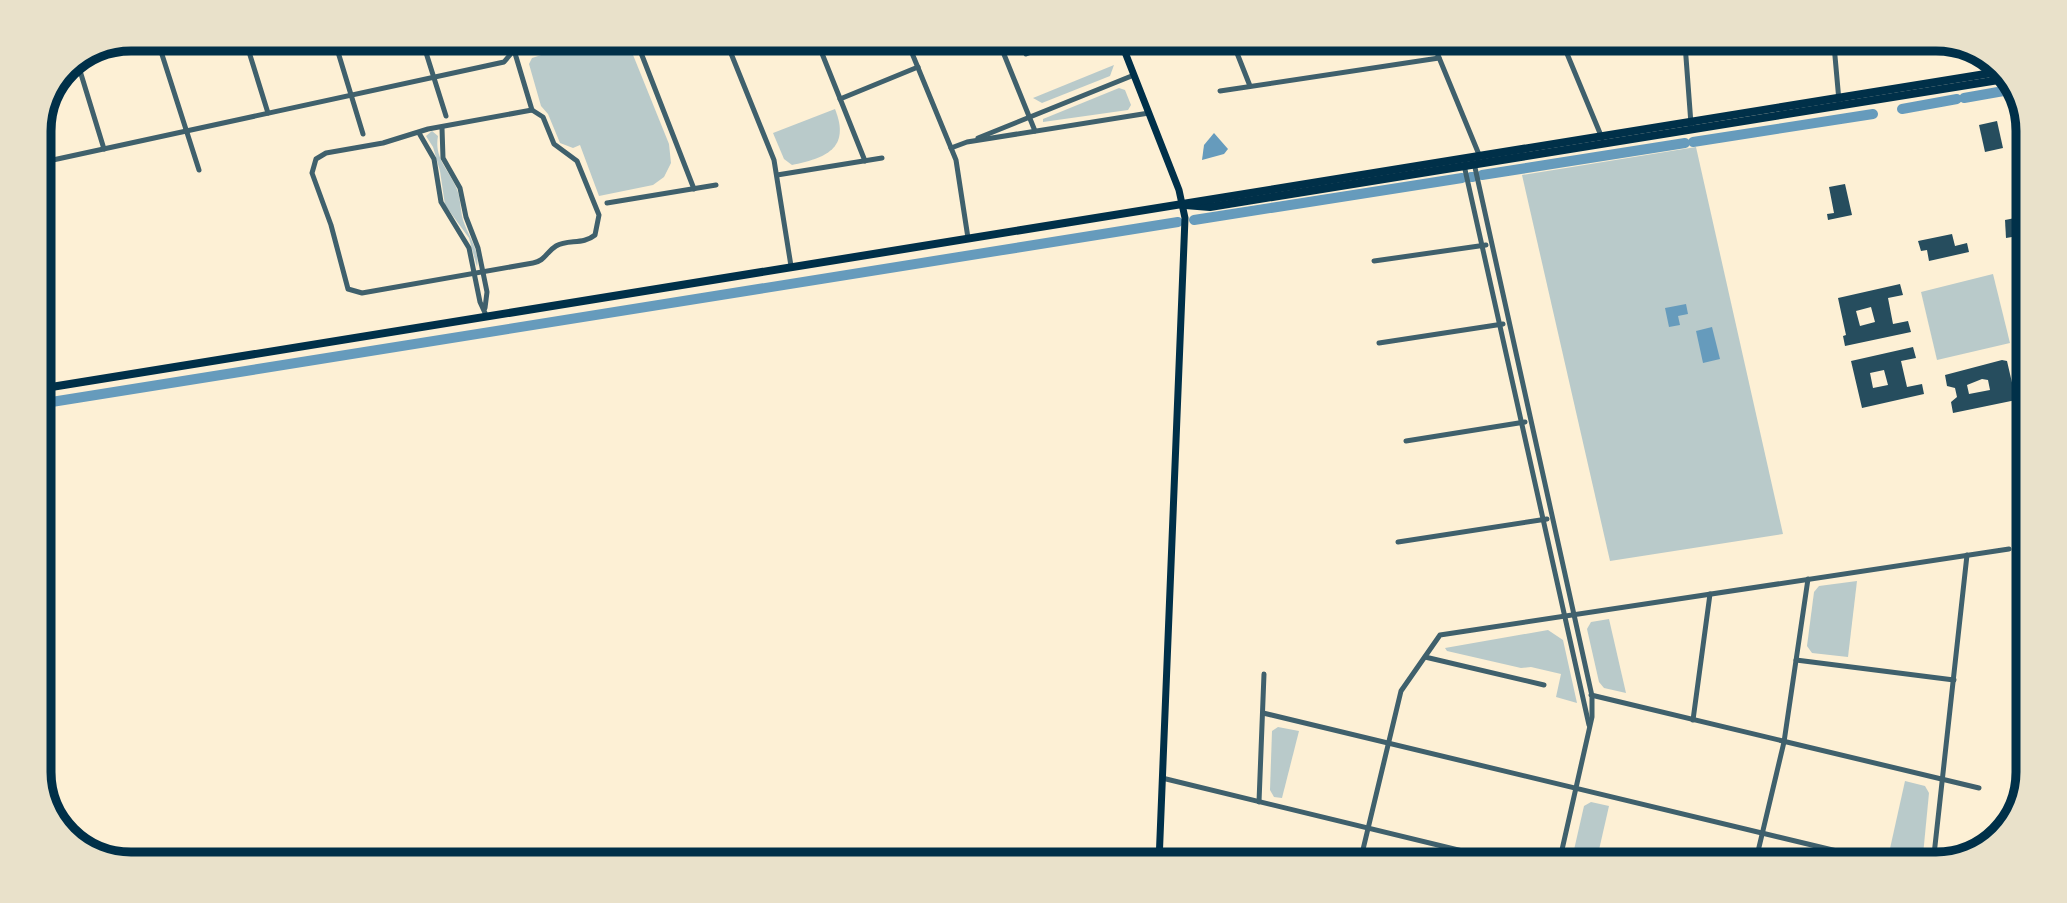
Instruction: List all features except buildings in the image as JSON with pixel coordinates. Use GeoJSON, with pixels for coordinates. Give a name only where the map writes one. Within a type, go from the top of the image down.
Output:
{"type":"FeatureCollection","features":[{"type":"Feature","properties":{"kind":"main road"},"geometry":{"type":"LineString","coordinates":[[1125,51],[1185,218],[1159,852]]}},
{"type":"Feature","properties":{"kind":"main road"},"geometry":{"type":"LineString","coordinates":[[1839,104],[1992,74]]}},
{"type":"Feature","properties":{"kind":"main road"},"geometry":{"type":"LineString","coordinates":[[51,387],[485,312],[1182,204],[1210,207],[1463,162],[1998,80]]}},
{"type":"Feature","properties":{"kind":"street"},"geometry":{"type":"LineString","coordinates":[[161,51],[199,170]]}},
{"type":"Feature","properties":{"kind":"street"},"geometry":{"type":"LineString","coordinates":[[249,51],[268,113]]}},
{"type":"Feature","properties":{"kind":"street"},"geometry":{"type":"LineString","coordinates":[[338,51],[363,134]]}},
{"type":"Feature","properties":{"kind":"street"},"geometry":{"type":"LineString","coordinates":[[425,51],[446,116]]}},
{"type":"Feature","properties":{"kind":"street"},"geometry":{"type":"LineString","coordinates":[[51,160],[504,62],[513,51]]}},
{"type":"Feature","properties":{"kind":"street"},"geometry":{"type":"LineString","coordinates":[[514,51],[532,110],[543,117],[554,144],[577,161],[598,210],[597,231],[585,241],[556,246],[541,261],[358,294],[348,289],[331,225],[312,173],[316,159],[326,153],[361,148],[532,110]]}},
{"type":"Feature","properties":{"kind":"street"},"geometry":{"type":"LineString","coordinates":[[640,51],[694,189]]}},
{"type":"Feature","properties":{"kind":"street"},"geometry":{"type":"LineString","coordinates":[[730,51],[774,160],[791,266]]}},
{"type":"Feature","properties":{"kind":"street"},"geometry":{"type":"LineString","coordinates":[[821,51],[865,161]]}},
{"type":"Feature","properties":{"kind":"street"},"geometry":{"type":"LineString","coordinates":[[911,51],[956,160],[968,237]]}},
{"type":"Feature","properties":{"kind":"street"},"geometry":{"type":"LineString","coordinates":[[1003,51],[1035,131]]}},
{"type":"Feature","properties":{"kind":"street"},"geometry":{"type":"LineString","coordinates":[[1026,54],[1034,51]]}},
{"type":"Feature","properties":{"kind":"street"},"geometry":{"type":"LineString","coordinates":[[1236,51],[1250,86]]}},
{"type":"Feature","properties":{"kind":"street"},"geometry":{"type":"LineString","coordinates":[[1436,51],[1477,160],[1477,178],[1592,696],[1590,729],[1562,852]]}},
{"type":"Feature","properties":{"kind":"street"},"geometry":{"type":"LineString","coordinates":[[1566,51],[1603,140]]}},
{"type":"Feature","properties":{"kind":"street"},"geometry":{"type":"LineString","coordinates":[[1686,51],[1692,126]]}},
{"type":"Feature","properties":{"kind":"street"},"geometry":{"type":"LineString","coordinates":[[1835,51],[1839,104]]}},
{"type":"Feature","properties":{"kind":"street"},"geometry":{"type":"LineString","coordinates":[[1220,90],[1439,58]]}},
{"type":"Feature","properties":{"kind":"street"},"geometry":{"type":"LineString","coordinates":[[840,99],[918,67]]}},
{"type":"Feature","properties":{"kind":"street"},"geometry":{"type":"LineString","coordinates":[[80,70],[104,149]]}},
{"type":"Feature","properties":{"kind":"street"},"geometry":{"type":"LineString","coordinates":[[951,148],[1134,75]]}},
{"type":"Feature","properties":{"kind":"street"},"geometry":{"type":"LineString","coordinates":[[967,142],[1149,113]]}},
{"type":"Feature","properties":{"kind":"street"},"geometry":{"type":"LineString","coordinates":[[442,128],[443,158],[462,193],[466,216],[484,272],[488,300],[485,312]]}},
{"type":"Feature","properties":{"kind":"street"},"geometry":{"type":"LineString","coordinates":[[419,133],[434,159],[440,201],[469,248],[480,302],[485,312]]}},
{"type":"Feature","properties":{"kind":"street"},"geometry":{"type":"LineString","coordinates":[[777,175],[882,158]]}},
{"type":"Feature","properties":{"kind":"street"},"geometry":{"type":"LineString","coordinates":[[1463,162],[1590,729]]}},
{"type":"Feature","properties":{"kind":"street"},"geometry":{"type":"LineString","coordinates":[[607,203],[716,185]]}},
{"type":"Feature","properties":{"kind":"street"},"geometry":{"type":"LineString","coordinates":[[1374,261],[1492,244]]}},
{"type":"Feature","properties":{"kind":"street"},"geometry":{"type":"LineString","coordinates":[[1379,343],[1510,323]]}},
{"type":"Feature","properties":{"kind":"street"},"geometry":{"type":"LineString","coordinates":[[1406,441],[1532,421]]}},
{"type":"Feature","properties":{"kind":"street"},"geometry":{"type":"LineString","coordinates":[[1398,542],[1553,519]]}},
{"type":"Feature","properties":{"kind":"street"},"geometry":{"type":"LineString","coordinates":[[1362,852],[1401,691],[1440,635],[2009,549]]}},
{"type":"Feature","properties":{"kind":"street"},"geometry":{"type":"LineString","coordinates":[[1934,852],[1967,555]]}},
{"type":"Feature","properties":{"kind":"street"},"geometry":{"type":"LineString","coordinates":[[1758,852],[1784,741],[1808,579]]}},
{"type":"Feature","properties":{"kind":"street"},"geometry":{"type":"LineString","coordinates":[[1693,720],[1710,594]]}},
{"type":"Feature","properties":{"kind":"street"},"geometry":{"type":"LineString","coordinates":[[1425,657],[1544,685]]}},
{"type":"Feature","properties":{"kind":"street"},"geometry":{"type":"LineString","coordinates":[[1796,660],[1954,680]]}},
{"type":"Feature","properties":{"kind":"street"},"geometry":{"type":"LineString","coordinates":[[1259,802],[1264,674]]}},
{"type":"Feature","properties":{"kind":"street"},"geometry":{"type":"LineString","coordinates":[[1584,694],[1979,788]]}},
{"type":"Feature","properties":{"kind":"street"},"geometry":{"type":"LineString","coordinates":[[1262,713],[1843,852]]}},
{"type":"Feature","properties":{"kind":"street"},"geometry":{"type":"LineString","coordinates":[[1163,778],[1467,852]]}},
{"type":"Feature","properties":{"kind":"shaded area"},"geometry":{"type":"Polygon","coordinates":[[[553,51],[631,51],[669,144],[671,163],[664,177],[653,185],[599,196],[580,145],[573,148],[560,143],[548,114],[541,106],[529,64],[532,58],[553,51]]]}},
{"type":"Feature","properties":{"kind":"shaded area"},"geometry":{"type":"Polygon","coordinates":[[[1114,65],[1110,76],[1042,103],[1033,98],[1114,65]]]}},
{"type":"Feature","properties":{"kind":"shaded area"},"geometry":{"type":"Polygon","coordinates":[[[1119,88],[1125,90],[1131,105],[1128,110],[1043,122],[1043,119],[1119,88]]]}},
{"type":"Feature","properties":{"kind":"shaded area"},"geometry":{"type":"Polygon","coordinates":[[[835,109],[840,134],[832,149],[815,159],[792,165],[784,159],[773,133],[835,109]]]}},
{"type":"Feature","properties":{"kind":"shaded area"},"geometry":{"type":"Polygon","coordinates":[[[432,131],[438,136],[438,151],[442,163],[458,191],[463,220],[477,255],[477,267],[469,238],[445,205],[440,171],[433,147],[426,136],[432,131]]]}},
{"type":"Feature","properties":{"kind":"shaded area"},"geometry":{"type":"Polygon","coordinates":[[[1696,147],[1783,534],[1610,561],[1522,175],[1696,147]]]}},
{"type":"Feature","properties":{"kind":"shaded area"},"geometry":{"type":"Polygon","coordinates":[[[1993,274],[2010,343],[1937,360],[1921,292],[1993,274]]]}},
{"type":"Feature","properties":{"kind":"shaded area"},"geometry":{"type":"Polygon","coordinates":[[[1857,581],[1848,657],[1812,653],[1807,646],[1814,592],[1819,586],[1857,581]]]}},
{"type":"Feature","properties":{"kind":"shaded area"},"geometry":{"type":"Polygon","coordinates":[[[1609,619],[1626,693],[1604,688],[1599,682],[1587,629],[1591,622],[1609,619]]]}},
{"type":"Feature","properties":{"kind":"shaded area"},"geometry":{"type":"Polygon","coordinates":[[[1548,630],[1563,640],[1577,703],[1556,697],[1561,674],[1531,667],[1521,668],[1447,651],[1445,648],[1548,630]]]}},
{"type":"Feature","properties":{"kind":"shaded area"},"geometry":{"type":"Polygon","coordinates":[[[1278,727],[1299,731],[1282,798],[1274,797],[1270,790],[1272,731],[1278,727]]]}},
{"type":"Feature","properties":{"kind":"shaded area"},"geometry":{"type":"Polygon","coordinates":[[[1905,781],[1925,786],[1929,793],[1923,852],[1889,852],[1905,781]]]}},
{"type":"Feature","properties":{"kind":"shaded area"},"geometry":{"type":"Polygon","coordinates":[[[1591,802],[1609,806],[1599,852],[1574,852],[1584,806],[1591,802]]]}},
{"type":"Feature","properties":{"kind":"water"},"geometry":{"type":"Polygon","coordinates":[[[1214,133],[1228,149],[1224,154],[1202,160],[1204,145],[1214,133]]]}},
{"type":"Feature","properties":{"kind":"water"},"geometry":{"type":"Polygon","coordinates":[[[1686,304],[1688,314],[1678,316],[1680,325],[1669,327],[1665,308],[1686,304]]]}},
{"type":"Feature","properties":{"kind":"water"},"geometry":{"type":"Polygon","coordinates":[[[1712,327],[1720,359],[1703,363],[1696,331],[1712,327]]]}},
{"type":"Feature","properties":{"kind":"waterway"},"geometry":{"type":"LineString","coordinates":[[1964,98],[2006,91]]}},
{"type":"Feature","properties":{"kind":"waterway"},"geometry":{"type":"LineString","coordinates":[[1902,109],[1957,99]]}},
{"type":"Feature","properties":{"kind":"waterway"},"geometry":{"type":"LineString","coordinates":[[1693,142],[1873,114]]}},
{"type":"Feature","properties":{"kind":"waterway"},"geometry":{"type":"LineString","coordinates":[[1482,175],[1685,143]]}},
{"type":"Feature","properties":{"kind":"waterway"},"geometry":{"type":"LineString","coordinates":[[1194,220],[1462,178]]}},
{"type":"Feature","properties":{"kind":"waterway"},"geometry":{"type":"LineString","coordinates":[[51,402],[1178,222]]}}]}
